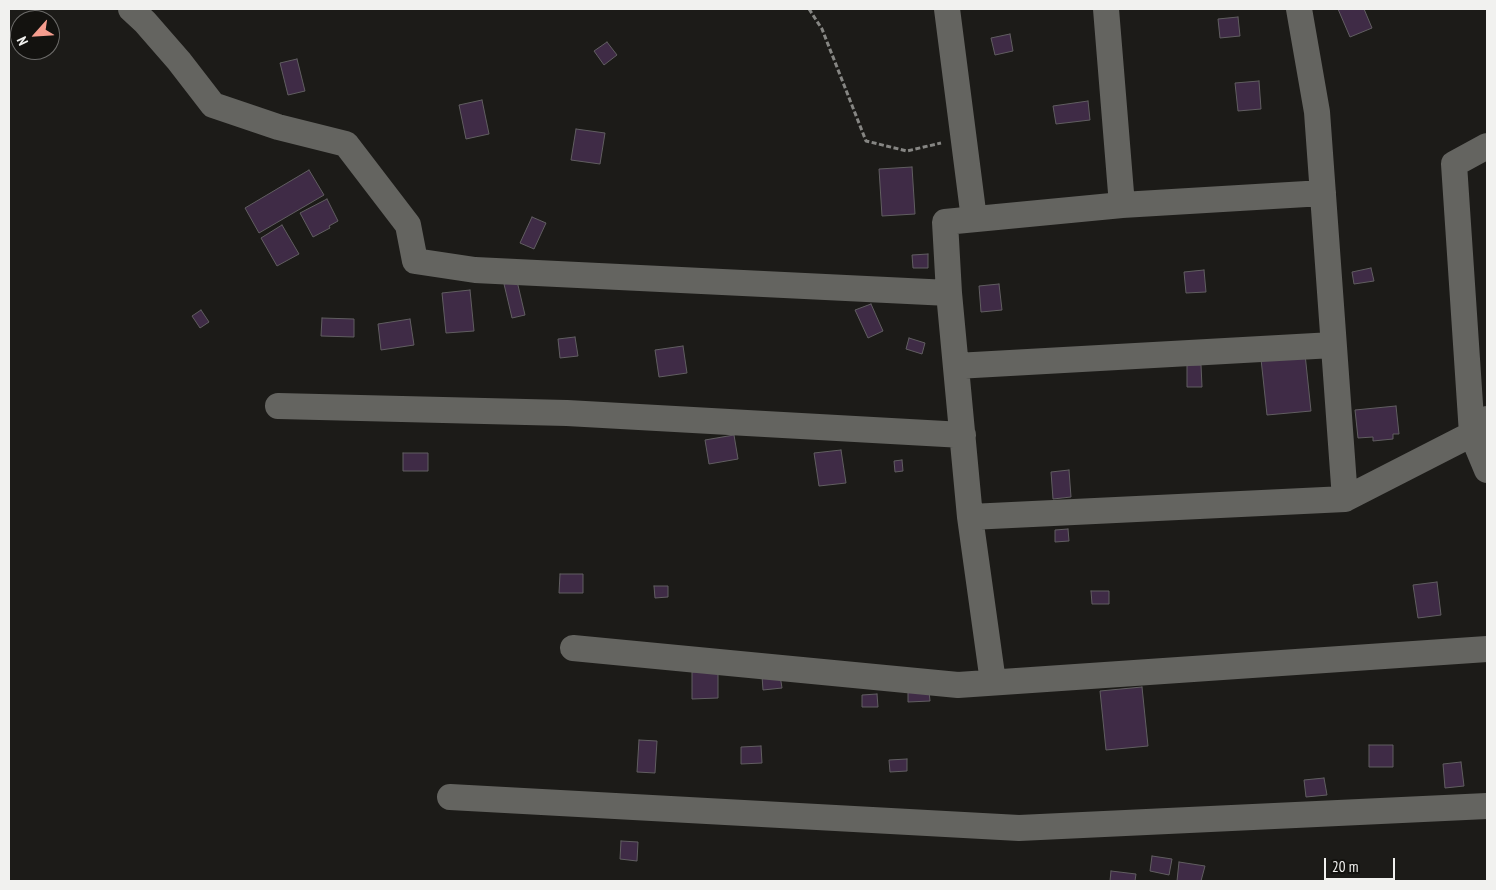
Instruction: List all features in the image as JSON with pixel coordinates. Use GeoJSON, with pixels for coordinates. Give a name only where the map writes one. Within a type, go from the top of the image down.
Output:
{"type":"FeatureCollection","features":[{"type":"Feature","properties":{"kind":"street"},"geometry":{"type":"LineString","coordinates":[[132,9],[179,61],[213,105],[278,127],[346,144],[408,225],[415,261],[475,270],[948,293]]}},
{"type":"Feature","properties":{"kind":"street"},"geometry":{"type":"LineString","coordinates":[[947,9],[974,219]]}},
{"type":"Feature","properties":{"kind":"street"},"geometry":{"type":"LineString","coordinates":[[1106,9],[1122,205]]}},
{"type":"Feature","properties":{"kind":"street"},"geometry":{"type":"LineString","coordinates":[[1298,9],[1317,112],[1345,499]]}},
{"type":"Feature","properties":{"kind":"street"},"geometry":{"type":"LineString","coordinates":[[1487,146],[1454,164],[1479,426],[1487,470]]}},
{"type":"Feature","properties":{"kind":"street"},"geometry":{"type":"LineString","coordinates":[[993,682],[970,516],[948,293],[946,222],[1122,205],[1323,193]]}},
{"type":"Feature","properties":{"kind":"street"},"geometry":{"type":"LineString","coordinates":[[956,366],[1333,345]]}},
{"type":"Feature","properties":{"kind":"street"},"geometry":{"type":"LineString","coordinates":[[278,406],[567,413],[963,435]]}},
{"type":"Feature","properties":{"kind":"street"},"geometry":{"type":"LineString","coordinates":[[970,516],[1345,499],[1479,426]]}},
{"type":"Feature","properties":{"kind":"street"},"geometry":{"type":"LineString","coordinates":[[573,648],[958,684],[1487,649]]}},
{"type":"Feature","properties":{"kind":"street"},"geometry":{"type":"LineString","coordinates":[[450,797],[1019,828],[1487,806]]}},
{"type":"Feature","properties":{"kind":"path"},"geometry":{"type":"LineString","coordinates":[[809,9],[822,28],[866,141],[907,151],[963,138]]}},
{"type":"Feature","properties":{"kind":"building"},"geometry":{"type":"Polygon","coordinates":[[[1338,9],[1364,9],[1372,28],[1350,37],[1338,9]]]}},
{"type":"Feature","properties":{"kind":"building"},"geometry":{"type":"Polygon","coordinates":[[[1238,17],[1240,36],[1220,38],[1218,19],[1238,17]]]}},
{"type":"Feature","properties":{"kind":"building"},"geometry":{"type":"Polygon","coordinates":[[[1010,34],[1013,51],[995,55],[991,38],[1010,34]]]}},
{"type":"Feature","properties":{"kind":"building"},"geometry":{"type":"Polygon","coordinates":[[[607,42],[617,55],[604,65],[594,51],[607,42]]]}},
{"type":"Feature","properties":{"kind":"building"},"geometry":{"type":"Polygon","coordinates":[[[297,59],[305,91],[288,95],[280,63],[297,59]]]}},
{"type":"Feature","properties":{"kind":"building"},"geometry":{"type":"Polygon","coordinates":[[[1259,81],[1261,109],[1238,111],[1235,83],[1259,81]]]}},
{"type":"Feature","properties":{"kind":"building"},"geometry":{"type":"Polygon","coordinates":[[[482,100],[489,134],[466,139],[459,105],[482,100]]]}},
{"type":"Feature","properties":{"kind":"building"},"geometry":{"type":"Polygon","coordinates":[[[1088,101],[1090,120],[1056,124],[1053,106],[1088,101]]]}},
{"type":"Feature","properties":{"kind":"building"},"geometry":{"type":"Polygon","coordinates":[[[576,129],[605,133],[600,164],[571,160],[576,129]]]}},
{"type":"Feature","properties":{"kind":"building"},"geometry":{"type":"Polygon","coordinates":[[[912,167],[915,214],[882,216],[879,169],[912,167]]]}},
{"type":"Feature","properties":{"kind":"building"},"geometry":{"type":"Polygon","coordinates":[[[309,170],[324,195],[259,233],[245,208],[309,170]]]}},
{"type":"Feature","properties":{"kind":"building"},"geometry":{"type":"Polygon","coordinates":[[[327,199],[338,221],[329,226],[330,228],[313,237],[300,213],[327,199]]]}},
{"type":"Feature","properties":{"kind":"building"},"geometry":{"type":"Polygon","coordinates":[[[532,217],[546,223],[534,249],[520,243],[532,217]]]}},
{"type":"Feature","properties":{"kind":"building"},"geometry":{"type":"Polygon","coordinates":[[[282,225],[299,254],[277,266],[261,238],[282,225]]]}},
{"type":"Feature","properties":{"kind":"building"},"geometry":{"type":"Polygon","coordinates":[[[928,254],[928,268],[913,268],[912,255],[928,254]]]}},
{"type":"Feature","properties":{"kind":"building"},"geometry":{"type":"Polygon","coordinates":[[[1371,268],[1374,281],[1354,284],[1352,272],[1371,268]]]}},
{"type":"Feature","properties":{"kind":"building"},"geometry":{"type":"Polygon","coordinates":[[[1204,270],[1206,292],[1186,293],[1184,272],[1204,270]]]}},
{"type":"Feature","properties":{"kind":"building"},"geometry":{"type":"Polygon","coordinates":[[[517,281],[525,315],[512,318],[504,284],[517,281]]]}},
{"type":"Feature","properties":{"kind":"building"},"geometry":{"type":"Polygon","coordinates":[[[999,284],[1002,310],[981,312],[979,286],[999,284]]]}},
{"type":"Feature","properties":{"kind":"building"},"geometry":{"type":"Polygon","coordinates":[[[470,290],[474,331],[446,333],[442,293],[470,290]]]}},
{"type":"Feature","properties":{"kind":"building"},"geometry":{"type":"Polygon","coordinates":[[[871,304],[883,331],[868,338],[855,310],[871,304]]]}},
{"type":"Feature","properties":{"kind":"building"},"geometry":{"type":"Polygon","coordinates":[[[201,310],[209,322],[200,328],[192,316],[201,310]]]}},
{"type":"Feature","properties":{"kind":"building"},"geometry":{"type":"Polygon","coordinates":[[[322,318],[354,319],[354,337],[321,336],[322,318]]]}},
{"type":"Feature","properties":{"kind":"building"},"geometry":{"type":"Polygon","coordinates":[[[410,319],[414,345],[381,350],[378,324],[410,319]]]}},
{"type":"Feature","properties":{"kind":"building"},"geometry":{"type":"Polygon","coordinates":[[[575,337],[578,356],[560,358],[558,339],[575,337]]]}},
{"type":"Feature","properties":{"kind":"building"},"geometry":{"type":"Polygon","coordinates":[[[909,338],[925,343],[922,354],[906,349],[909,338]]]}},
{"type":"Feature","properties":{"kind":"building"},"geometry":{"type":"Polygon","coordinates":[[[683,346],[687,373],[659,377],[655,350],[683,346]]]}},
{"type":"Feature","properties":{"kind":"building"},"geometry":{"type":"Polygon","coordinates":[[[1305,354],[1311,411],[1267,415],[1261,359],[1305,354]]]}},
{"type":"Feature","properties":{"kind":"building"},"geometry":{"type":"Polygon","coordinates":[[[1187,365],[1201,365],[1202,387],[1187,387],[1187,365]]]}},
{"type":"Feature","properties":{"kind":"building"},"geometry":{"type":"Polygon","coordinates":[[[1396,406],[1399,434],[1393,434],[1393,439],[1373,441],[1373,437],[1358,438],[1355,410],[1396,406]]]}},
{"type":"Feature","properties":{"kind":"building"},"geometry":{"type":"Polygon","coordinates":[[[734,435],[738,459],[709,464],[705,440],[734,435]]]}},
{"type":"Feature","properties":{"kind":"building"},"geometry":{"type":"Polygon","coordinates":[[[841,450],[846,483],[819,486],[814,453],[841,450]]]}},
{"type":"Feature","properties":{"kind":"building"},"geometry":{"type":"Polygon","coordinates":[[[403,453],[428,453],[428,471],[403,471],[403,453]]]}},
{"type":"Feature","properties":{"kind":"building"},"geometry":{"type":"Polygon","coordinates":[[[902,460],[903,471],[895,472],[894,461],[902,460]]]}},
{"type":"Feature","properties":{"kind":"building"},"geometry":{"type":"Polygon","coordinates":[[[1069,470],[1071,497],[1053,499],[1051,472],[1069,470]]]}},
{"type":"Feature","properties":{"kind":"building"},"geometry":{"type":"Polygon","coordinates":[[[1068,529],[1069,541],[1055,542],[1055,530],[1068,529]]]}},
{"type":"Feature","properties":{"kind":"building"},"geometry":{"type":"Polygon","coordinates":[[[560,574],[583,574],[583,593],[559,593],[560,574]]]}},
{"type":"Feature","properties":{"kind":"building"},"geometry":{"type":"Polygon","coordinates":[[[1437,582],[1441,615],[1418,618],[1413,585],[1437,582]]]}},
{"type":"Feature","properties":{"kind":"building"},"geometry":{"type":"Polygon","coordinates":[[[654,586],[668,586],[668,597],[655,598],[654,586]]]}},
{"type":"Feature","properties":{"kind":"building"},"geometry":{"type":"Polygon","coordinates":[[[1091,591],[1109,591],[1109,604],[1092,604],[1091,591]]]}},
{"type":"Feature","properties":{"kind":"building"},"geometry":{"type":"Polygon","coordinates":[[[718,671],[718,698],[692,699],[692,672],[718,671]]]}},
{"type":"Feature","properties":{"kind":"building"},"geometry":{"type":"Polygon","coordinates":[[[780,675],[782,688],[763,690],[762,676],[780,675]]]}},
{"type":"Feature","properties":{"kind":"building"},"geometry":{"type":"Polygon","coordinates":[[[1142,687],[1148,746],[1106,750],[1100,691],[1142,687]]]}},
{"type":"Feature","properties":{"kind":"building"},"geometry":{"type":"Polygon","coordinates":[[[908,691],[929,691],[930,701],[908,702],[908,691]]]}},
{"type":"Feature","properties":{"kind":"building"},"geometry":{"type":"Polygon","coordinates":[[[877,694],[878,707],[862,707],[862,695],[877,694]]]}},
{"type":"Feature","properties":{"kind":"building"},"geometry":{"type":"Polygon","coordinates":[[[639,740],[657,741],[655,773],[637,772],[639,740]]]}},
{"type":"Feature","properties":{"kind":"building"},"geometry":{"type":"Polygon","coordinates":[[[1369,745],[1393,745],[1393,767],[1369,767],[1369,745]]]}},
{"type":"Feature","properties":{"kind":"building"},"geometry":{"type":"Polygon","coordinates":[[[761,746],[762,763],[741,764],[741,747],[761,746]]]}},
{"type":"Feature","properties":{"kind":"building"},"geometry":{"type":"Polygon","coordinates":[[[907,759],[907,771],[890,772],[889,760],[907,759]]]}},
{"type":"Feature","properties":{"kind":"building"},"geometry":{"type":"Polygon","coordinates":[[[1461,762],[1464,786],[1445,788],[1443,764],[1461,762]]]}},
{"type":"Feature","properties":{"kind":"building"},"geometry":{"type":"Polygon","coordinates":[[[1324,778],[1327,795],[1306,797],[1304,780],[1324,778]]]}},
{"type":"Feature","properties":{"kind":"building"},"geometry":{"type":"Polygon","coordinates":[[[621,841],[638,842],[637,861],[620,859],[621,841]]]}},
{"type":"Feature","properties":{"kind":"building"},"geometry":{"type":"Polygon","coordinates":[[[1152,856],[1172,859],[1169,875],[1150,871],[1152,856]]]}},
{"type":"Feature","properties":{"kind":"building"},"geometry":{"type":"Polygon","coordinates":[[[1179,862],[1205,866],[1201,881],[1177,881],[1179,862]]]}},
{"type":"Feature","properties":{"kind":"building"},"geometry":{"type":"Polygon","coordinates":[[[1111,871],[1136,874],[1135,881],[1110,881],[1111,871]]]}}]}
